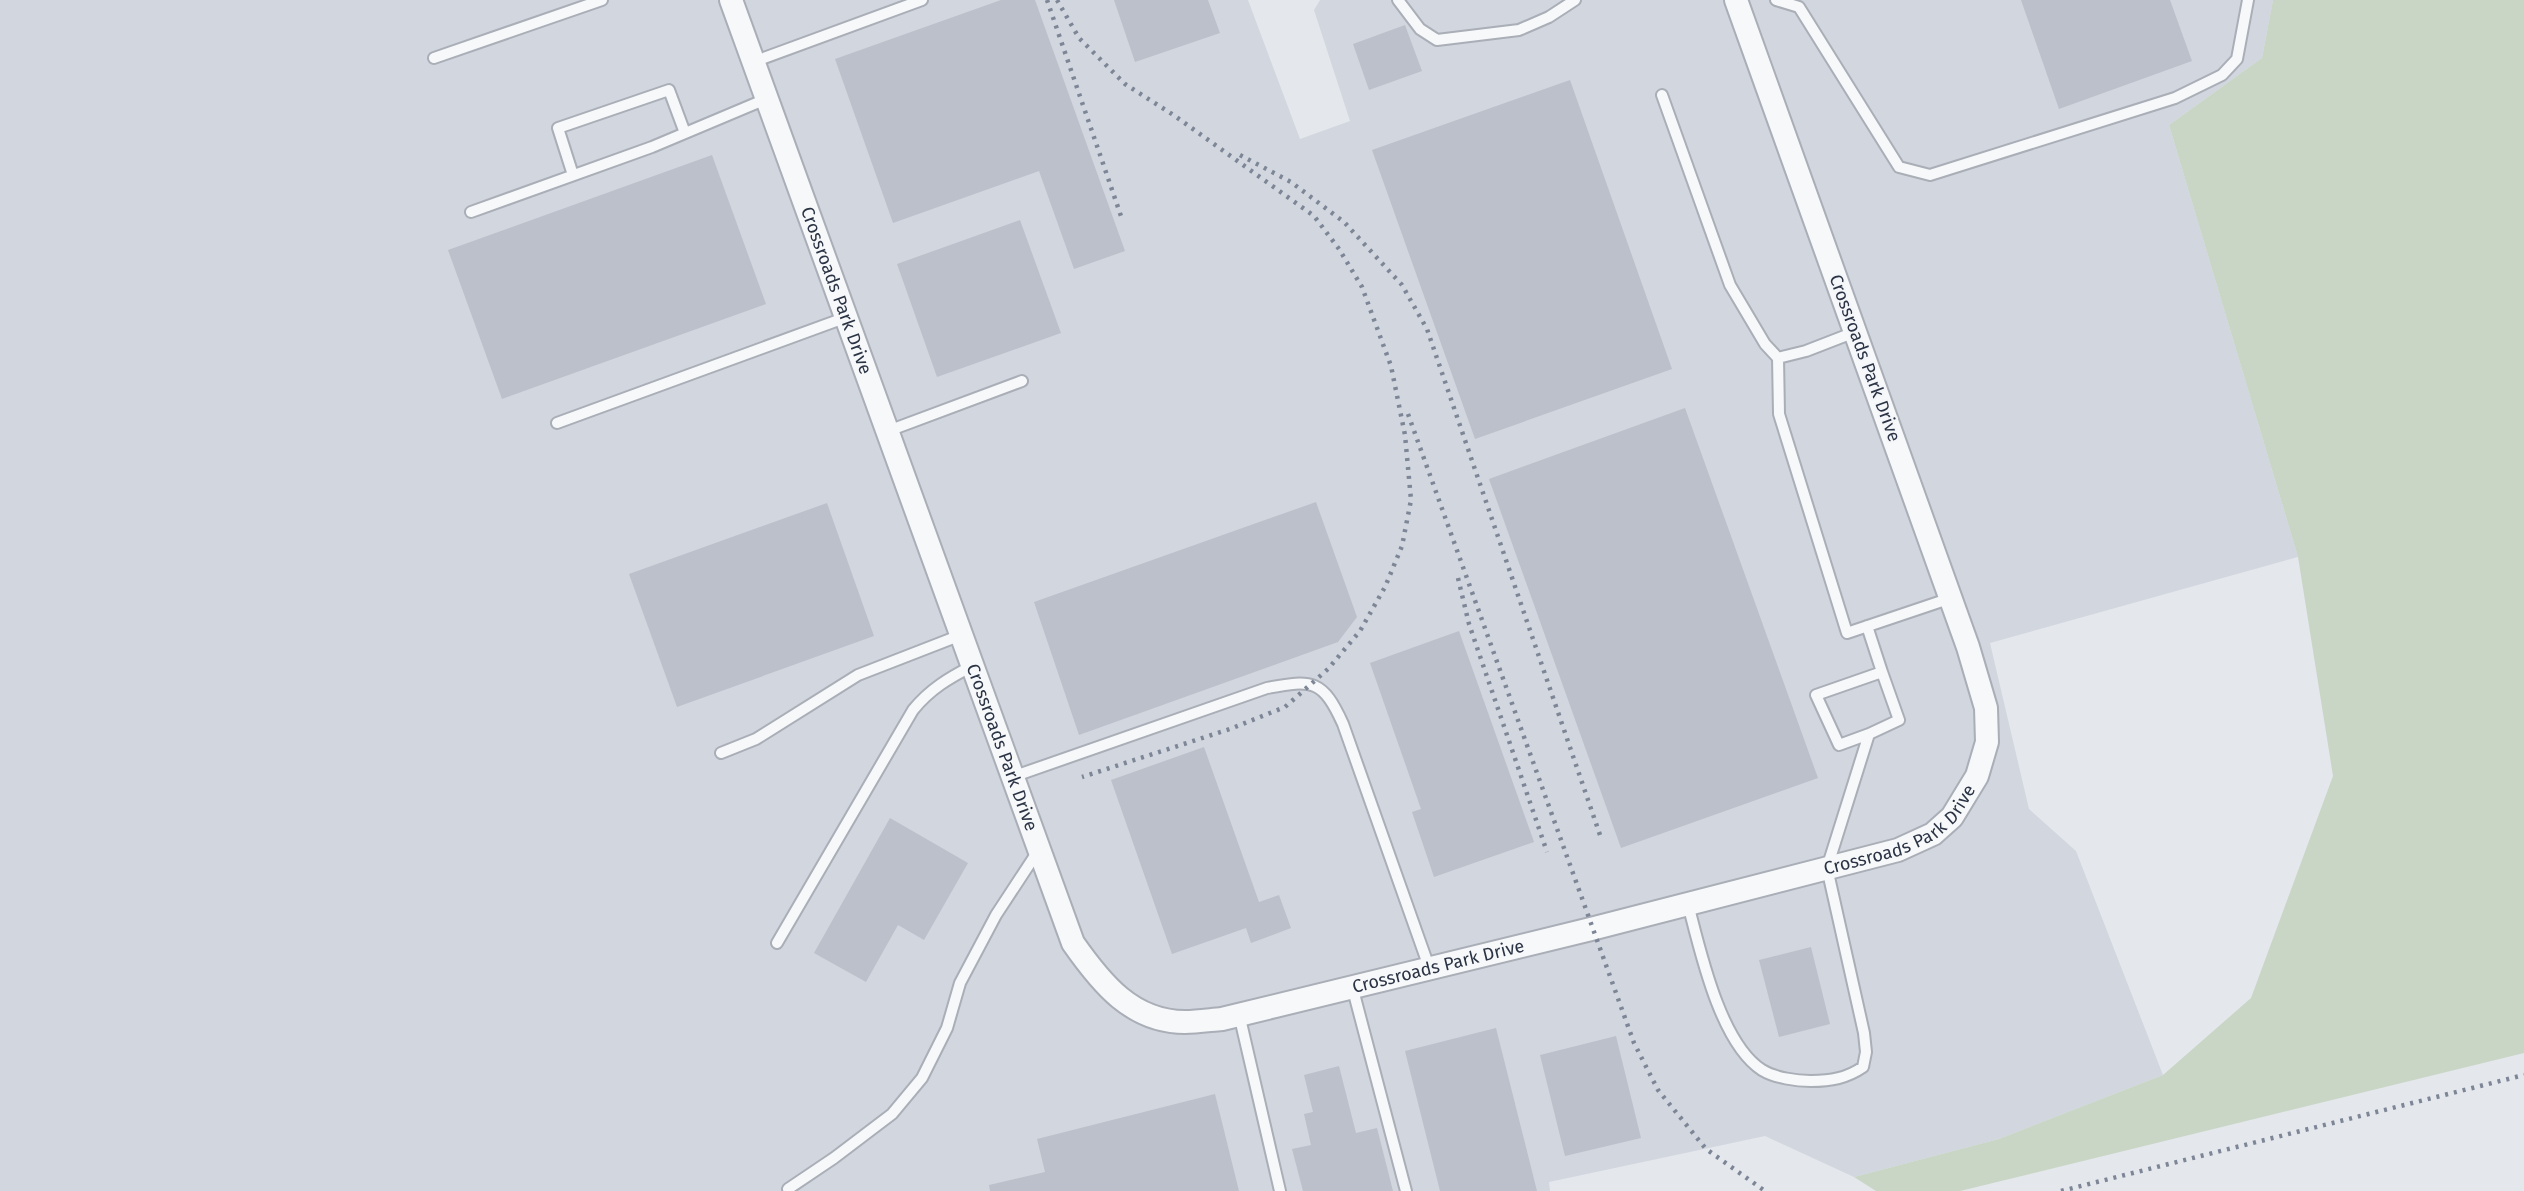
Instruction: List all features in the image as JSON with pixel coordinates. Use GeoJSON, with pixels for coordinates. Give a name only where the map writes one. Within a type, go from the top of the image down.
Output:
{"type":"FeatureCollection","features":[{"type":"Feature","properties":{"kind":"street","name":"Crossroads Park Drive"},"geometry":{"type":"LineString","coordinates":[[731,0],[1073,943],[1098,979],[1121,1001],[1149,1016],[1184,1022],[1239,1014],[1898,850],[1933,834],[1952,817],[1977,776],[1987,742],[1986,708],[1968,647],[1736,0]]}},
{"type":"Feature","properties":{"kind":"lane"},"geometry":{"type":"LineString","coordinates":[[434,58],[602,0]]}},
{"type":"Feature","properties":{"kind":"lane"},"geometry":{"type":"LineString","coordinates":[[753,62],[922,0]]}},
{"type":"Feature","properties":{"kind":"lane"},"geometry":{"type":"LineString","coordinates":[[1398,0],[1420,29],[1437,40],[1519,30],[1549,17],[1575,0]]}},
{"type":"Feature","properties":{"kind":"lane"},"geometry":{"type":"LineString","coordinates":[[1776,0],[1799,7],[1899,167],[1929,175],[2175,98],[2222,75],[2237,59],[2248,0]]}},
{"type":"Feature","properties":{"kind":"lane"},"geometry":{"type":"LineString","coordinates":[[573,175],[558,128],[669,90],[685,133]]}},
{"type":"Feature","properties":{"kind":"lane"},"geometry":{"type":"LineString","coordinates":[[1662,95],[1730,285],[1765,344],[1778,358],[1779,414],[1847,633],[1951,598]]}},
{"type":"Feature","properties":{"kind":"lane"},"geometry":{"type":"LineString","coordinates":[[471,212],[685,133],[766,99]]}},
{"type":"Feature","properties":{"kind":"lane"},"geometry":{"type":"LineString","coordinates":[[557,423],[847,317]]}},
{"type":"Feature","properties":{"kind":"lane"},"geometry":{"type":"LineString","coordinates":[[1778,358],[1806,351],[1855,332]]}},
{"type":"Feature","properties":{"kind":"lane"},"geometry":{"type":"LineString","coordinates":[[888,431],[1022,381]]}},
{"type":"Feature","properties":{"kind":"lane"},"geometry":{"type":"LineString","coordinates":[[1867,626],[1899,720],[1839,745],[1816,695],[1882,672]]}},
{"type":"Feature","properties":{"kind":"lane"},"geometry":{"type":"LineString","coordinates":[[721,753],[756,739],[858,675],[961,635]]}},
{"type":"Feature","properties":{"kind":"lane"},"geometry":{"type":"LineString","coordinates":[[777,944],[913,710],[925,694],[972,666]]}},
{"type":"Feature","properties":{"kind":"lane"},"geometry":{"type":"LineString","coordinates":[[1012,777],[1267,688],[1293,682],[1312,683],[1320,688],[1334,705],[1343,724],[1429,967]]}},
{"type":"Feature","properties":{"kind":"lane"},"geometry":{"type":"LineString","coordinates":[[1688,904],[1707,975],[1739,1047],[1763,1070],[1798,1081],[1822,1081],[1850,1076],[1863,1067],[1866,1052],[1864,1033],[1827,868],[1869,734]]}},
{"type":"Feature","properties":{"kind":"lane"},"geometry":{"type":"LineString","coordinates":[[788,1189],[892,1114],[921,1078],[947,1028],[960,983],[996,915],[1038,851]]}},
{"type":"Feature","properties":{"kind":"lane"},"geometry":{"type":"LineString","coordinates":[[1352,986],[1407,1191]]}},
{"type":"Feature","properties":{"kind":"lane"},"geometry":{"type":"LineString","coordinates":[[1239,1014],[1280,1191]]}},
{"type":"Feature","properties":{"kind":"shaded area"},"geometry":{"type":"Polygon","coordinates":[[[0,0],[1248,0],[1300,139],[1350,121],[1314,10],[1320,0],[2273,0],[2262,58],[2169,125],[2298,557],[1990,643],[2029,809],[2076,851],[2163,1075],[1999,1139],[1854,1177],[1765,1136],[1549,1182],[1550,1191],[0,1191],[0,0]]]}},
{"type":"Feature","properties":{"kind":"green space"},"geometry":{"type":"Polygon","coordinates":[[[2273,0],[2524,0],[2524,1053],[1960,1191],[1876,1191],[1854,1177],[1999,1139],[2163,1075],[2251,998],[2333,776],[2298,557],[2169,125],[2262,58],[2273,0]]]}},
{"type":"Feature","properties":{"kind":"building"},"geometry":{"type":"Polygon","coordinates":[[[1001,0],[1035,0],[1125,251],[1074,269],[1039,171],[893,223],[835,59],[1001,0]]]}},
{"type":"Feature","properties":{"kind":"building"},"geometry":{"type":"Polygon","coordinates":[[[1114,0],[1208,0],[1220,33],[1135,62],[1114,0]]]}},
{"type":"Feature","properties":{"kind":"building"},"geometry":{"type":"Polygon","coordinates":[[[2021,0],[2170,0],[2192,61],[2059,109],[2021,0]]]}},
{"type":"Feature","properties":{"kind":"building"},"geometry":{"type":"Polygon","coordinates":[[[1405,25],[1422,71],[1369,90],[1353,44],[1405,25]]]}},
{"type":"Feature","properties":{"kind":"building"},"geometry":{"type":"Polygon","coordinates":[[[1570,80],[1672,369],[1475,439],[1372,150],[1570,80]]]}},
{"type":"Feature","properties":{"kind":"building"},"geometry":{"type":"Polygon","coordinates":[[[712,155],[766,304],[502,399],[448,250],[712,155]]]}},
{"type":"Feature","properties":{"kind":"building"},"geometry":{"type":"Polygon","coordinates":[[[1020,220],[1061,333],[937,377],[897,264],[1020,220]]]}},
{"type":"Feature","properties":{"kind":"building"},"geometry":{"type":"Polygon","coordinates":[[[1685,408],[1818,778],[1621,848],[1489,479],[1685,408]]]}},
{"type":"Feature","properties":{"kind":"building"},"geometry":{"type":"Polygon","coordinates":[[[1316,502],[1357,617],[1338,642],[1079,735],[1034,602],[1316,502]]]}},
{"type":"Feature","properties":{"kind":"building"},"geometry":{"type":"Polygon","coordinates":[[[827,503],[874,636],[677,707],[629,574],[827,503]]]}},
{"type":"Feature","properties":{"kind":"building"},"geometry":{"type":"Polygon","coordinates":[[[1459,631],[1534,842],[1434,877],[1412,812],[1421,809],[1370,663],[1459,631]]]}},
{"type":"Feature","properties":{"kind":"building"},"geometry":{"type":"Polygon","coordinates":[[[1204,747],[1259,902],[1279,895],[1291,928],[1251,943],[1246,928],[1172,954],[1111,780],[1204,747]]]}},
{"type":"Feature","properties":{"kind":"building"},"geometry":{"type":"Polygon","coordinates":[[[890,818],[968,863],[924,940],[898,925],[866,982],[814,953],[890,818]]]}},
{"type":"Feature","properties":{"kind":"building"},"geometry":{"type":"Polygon","coordinates":[[[1811,947],[1830,1024],[1779,1037],[1759,960],[1811,947]]]}},
{"type":"Feature","properties":{"kind":"building"},"geometry":{"type":"Polygon","coordinates":[[[1496,1028],[1537,1191],[1440,1191],[1405,1051],[1496,1028]]]}},
{"type":"Feature","properties":{"kind":"building"},"geometry":{"type":"Polygon","coordinates":[[[1616,1036],[1641,1138],[1565,1156],[1540,1055],[1616,1036]]]}},
{"type":"Feature","properties":{"kind":"building"},"geometry":{"type":"Polygon","coordinates":[[[1339,1066],[1356,1133],[1377,1128],[1393,1191],[1303,1191],[1292,1149],[1311,1145],[1304,1114],[1313,1112],[1304,1075],[1339,1066]]]}},
{"type":"Feature","properties":{"kind":"building"},"geometry":{"type":"Polygon","coordinates":[[[1215,1094],[1239,1191],[990,1191],[989,1185],[1045,1172],[1037,1139],[1215,1094]]]}},
{"type":"Feature","properties":{"kind":"railway"},"geometry":{"type":"LineString","coordinates":[[1047,0],[1122,219]]}},
{"type":"Feature","properties":{"kind":"railway"},"geometry":{"type":"LineString","coordinates":[[1057,0],[1079,38],[1125,84],[1175,116],[1314,216],[1339,249],[1362,287],[1391,366],[1405,435],[1411,500],[1402,546],[1385,587],[1360,631],[1328,669],[1285,707],[1230,729],[1082,777]]}},
{"type":"Feature","properties":{"kind":"railway"},"geometry":{"type":"LineString","coordinates":[[1240,155],[1291,182],[1344,222],[1402,285],[1427,329],[1601,838]]}},
{"type":"Feature","properties":{"kind":"railway"},"geometry":{"type":"LineString","coordinates":[[1408,414],[1634,1043],[1658,1090],[1706,1149],[1765,1191]]}},
{"type":"Feature","properties":{"kind":"railway"},"geometry":{"type":"LineString","coordinates":[[1458,578],[1469,624],[1547,852]]}},
{"type":"Feature","properties":{"kind":"railway"},"geometry":{"type":"LineString","coordinates":[[2061,1191],[2524,1075]]}}]}
